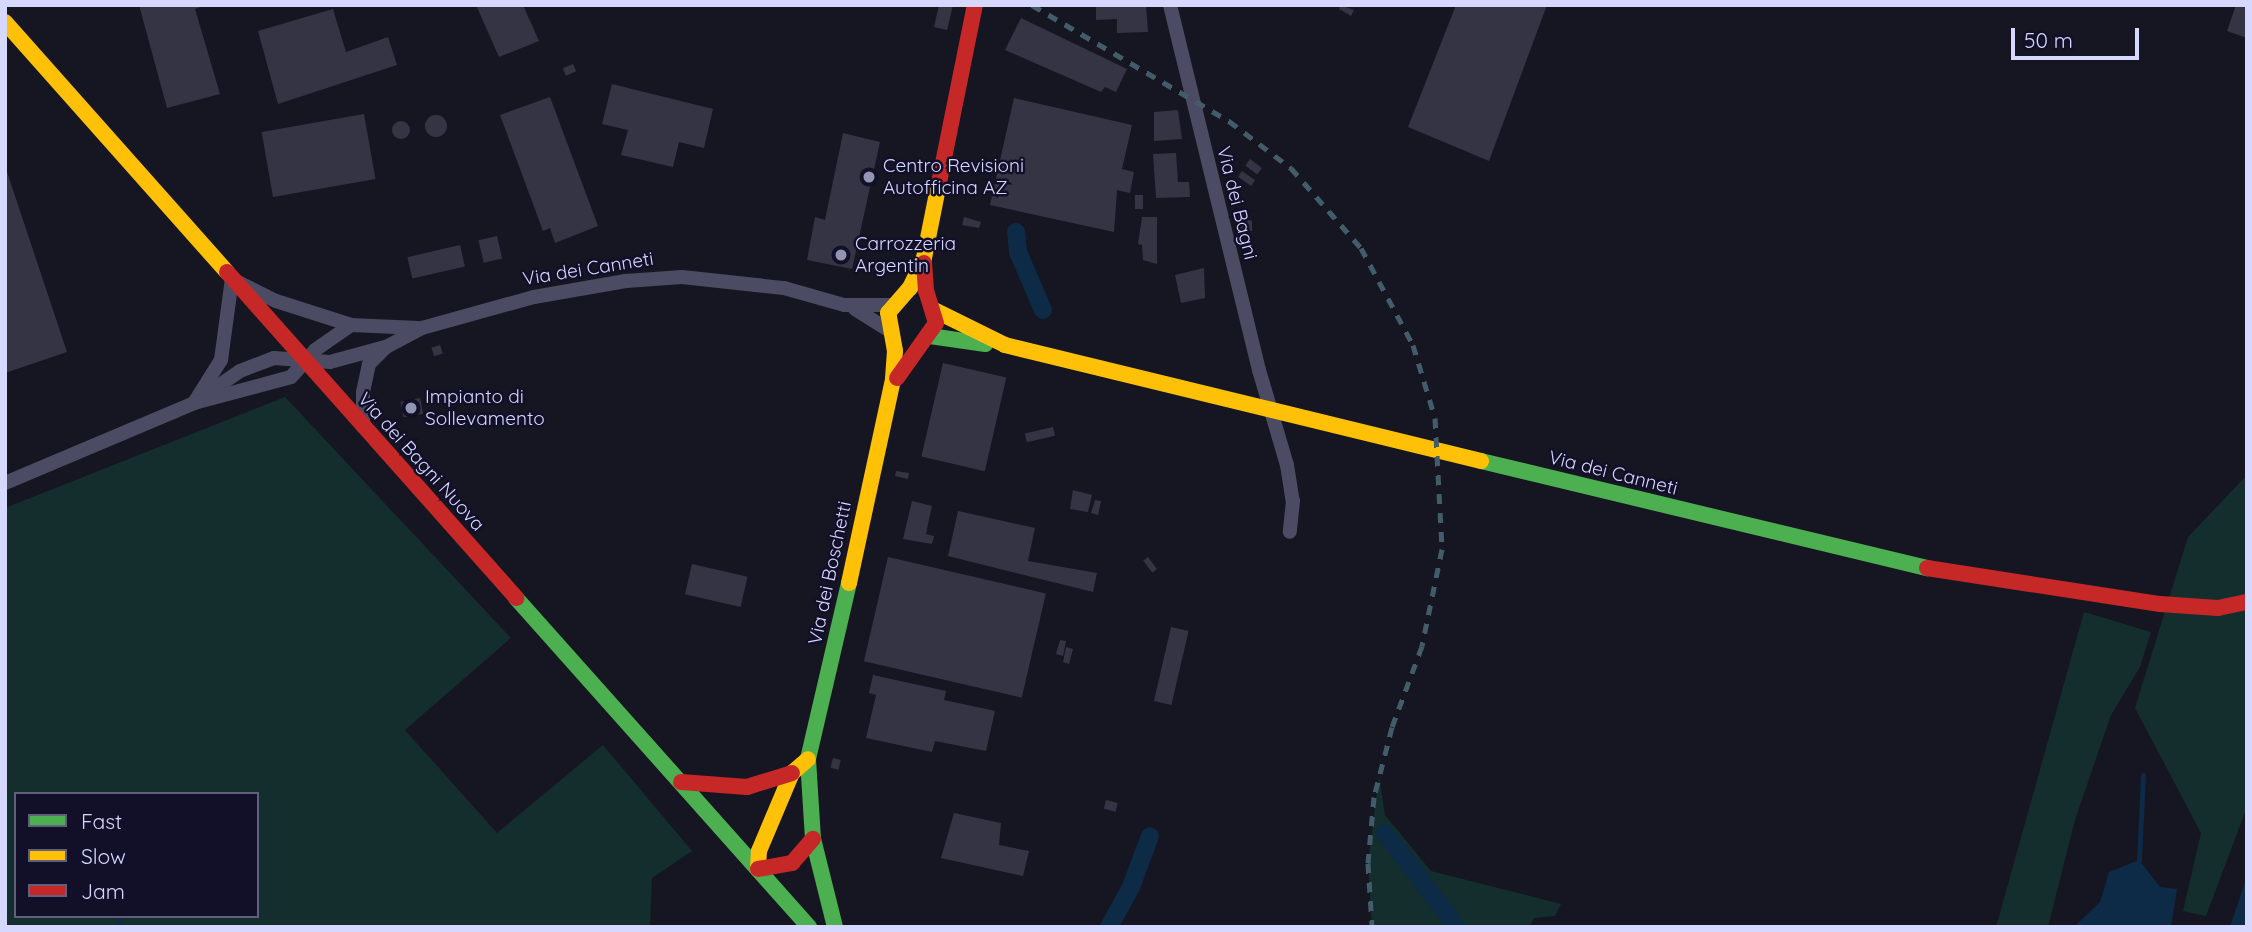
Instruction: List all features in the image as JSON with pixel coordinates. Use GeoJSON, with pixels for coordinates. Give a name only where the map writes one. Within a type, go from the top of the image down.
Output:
{"type":"FeatureCollection","features":[{"type":"Feature","properties":{"kind":"street","name":"Via dei Boschetti"},"geometry":{"type":"LineString","coordinates":[[835,927],[813,839],[808,759],[890,394],[891,333],[897,302],[924,258],[975,5]]}},
{"type":"Feature","properties":{"kind":"street","name":"Via dei Bagni"},"geometry":{"type":"LineString","coordinates":[[1170,5],[1293,501],[1290,532]]}},
{"type":"Feature","properties":{"kind":"street","name":"Via dei Bagni Nuova"},"geometry":{"type":"LineString","coordinates":[[5,22],[363,429],[809,927]]}},
{"type":"Feature","properties":{"kind":"street","name":"Via dei Boschetti"},"geometry":{"type":"LineString","coordinates":[[890,394],[936,323],[924,258]]}},
{"type":"Feature","properties":{"kind":"street","name":"Via dei Canneti"},"geometry":{"type":"LineString","coordinates":[[194,403],[240,371],[274,358],[330,362],[386,347],[422,328],[567,291],[682,277],[784,288],[844,305],[891,333]]}},
{"type":"Feature","properties":{"kind":"street","name":"Via dei Canneti"},"geometry":{"type":"LineString","coordinates":[[232,279],[276,301],[351,325],[422,328]]}},
{"type":"Feature","properties":{"kind":"street"},"geometry":{"type":"LineString","coordinates":[[194,403],[221,360],[232,279]]}},
{"type":"Feature","properties":{"kind":"street"},"geometry":{"type":"LineString","coordinates":[[897,302],[916,296],[932,306]]}},
{"type":"Feature","properties":{"kind":"street","name":"Via dei Canneti"},"geometry":{"type":"LineString","coordinates":[[844,305],[897,302]]}},
{"type":"Feature","properties":{"kind":"street","name":"Via dei Canneti"},"geometry":{"type":"LineString","coordinates":[[932,306],[953,323],[1005,345],[1888,561],[2016,585],[2218,608],[2247,618]]}},
{"type":"Feature","properties":{"kind":"street"},"geometry":{"type":"LineString","coordinates":[[5,483],[194,403],[290,377],[304,361],[351,325]]}},
{"type":"Feature","properties":{"kind":"street"},"geometry":{"type":"LineString","coordinates":[[891,333],[923,340]]}},
{"type":"Feature","properties":{"kind":"street","name":"Via dei Canneti"},"geometry":{"type":"LineString","coordinates":[[923,340],[1005,345]]}},
{"type":"Feature","properties":{"kind":"street","name":"Via dei Canneti"},"geometry":{"type":"LineString","coordinates":[[363,429],[363,392],[369,364],[386,347]]}},
{"type":"Feature","properties":{"kind":"street","name":"Via dei Canneti"},"geometry":{"type":"LineString","coordinates":[[2218,608],[2247,602]]}},
{"type":"Feature","properties":{"kind":"street"},"geometry":{"type":"LineString","coordinates":[[808,759],[792,774],[759,851],[758,869],[792,863],[813,839]]}},
{"type":"Feature","properties":{"kind":"street"},"geometry":{"type":"LineString","coordinates":[[681,782],[714,788],[747,787],[792,774]]}},
{"type":"Feature","properties":{"kind":"green space"},"geometry":{"type":"Polygon","coordinates":[[[285,397],[511,638],[405,730],[497,833],[603,745],[692,851],[652,878],[650,927],[5,927],[5,508],[285,397]]]}},
{"type":"Feature","properties":{"kind":"green space"},"geometry":{"type":"Polygon","coordinates":[[[2247,475],[2247,807],[2206,916],[2183,911],[2201,833],[2135,708],[2188,537],[2247,475]]]}},
{"type":"Feature","properties":{"kind":"green space"},"geometry":{"type":"Polygon","coordinates":[[[2084,612],[2151,632],[2140,667],[2111,715],[2075,820],[2048,927],[1996,927],[2084,612]]]}},
{"type":"Feature","properties":{"kind":"green space"},"geometry":{"type":"Polygon","coordinates":[[[1379,776],[1385,815],[1431,871],[1561,904],[1555,916],[1534,918],[1529,927],[1372,927],[1368,863],[1379,776]]]}},
{"type":"Feature","properties":{"kind":"water"},"geometry":{"type":"Polygon","coordinates":[[[2139,860],[2160,887],[2177,889],[2171,927],[2074,927],[2100,902],[2109,872],[2139,860]]]}},
{"type":"Feature","properties":{"kind":"water"},"geometry":{"type":"Polygon","coordinates":[[[2247,876],[2247,927],[2230,927],[2247,876]]]}},
{"type":"Feature","properties":{"kind":"building"},"geometry":{"type":"Polygon","coordinates":[[[139,5],[206,5],[195,9],[220,94],[167,108],[139,5]]]}},
{"type":"Feature","properties":{"kind":"building"},"geometry":{"type":"Polygon","coordinates":[[[476,5],[523,5],[539,41],[499,57],[476,5]]]}},
{"type":"Feature","properties":{"kind":"building"},"geometry":{"type":"Polygon","coordinates":[[[939,5],[953,5],[947,30],[934,27],[939,5]]]}},
{"type":"Feature","properties":{"kind":"building"},"geometry":{"type":"Polygon","coordinates":[[[1096,5],[1146,5],[1148,32],[1117,33],[1117,19],[1096,20],[1096,5]]]}},
{"type":"Feature","properties":{"kind":"building"},"geometry":{"type":"Polygon","coordinates":[[[1340,5],[1354,10],[1351,16],[1339,9],[1340,5]]]}},
{"type":"Feature","properties":{"kind":"building"},"geometry":{"type":"Polygon","coordinates":[[[1456,5],[1547,5],[1489,161],[1408,127],[1456,5]]]}},
{"type":"Feature","properties":{"kind":"building"},"geometry":{"type":"Polygon","coordinates":[[[2236,5],[2247,5],[2247,38],[2227,31],[2236,5]]]}},
{"type":"Feature","properties":{"kind":"building"},"geometry":{"type":"Polygon","coordinates":[[[333,9],[346,52],[388,37],[397,65],[278,104],[258,31],[333,9]]]}},
{"type":"Feature","properties":{"kind":"building"},"geometry":{"type":"Polygon","coordinates":[[[1021,18],[1127,69],[1116,92],[1105,87],[1101,92],[1005,50],[1021,18]]]}},
{"type":"Feature","properties":{"kind":"building"},"geometry":{"type":"Polygon","coordinates":[[[573,64],[576,71],[566,76],[563,68],[573,64]]]}},
{"type":"Feature","properties":{"kind":"building"},"geometry":{"type":"Polygon","coordinates":[[[612,84],[713,109],[704,148],[679,142],[673,167],[621,155],[628,130],[602,124],[612,84]]]}},
{"type":"Feature","properties":{"kind":"building"},"geometry":{"type":"Polygon","coordinates":[[[550,97],[598,226],[555,243],[550,228],[543,231],[500,115],[550,97]]]}},
{"type":"Feature","properties":{"kind":"building"},"geometry":{"type":"Polygon","coordinates":[[[1014,98],[1132,125],[1122,169],[1134,172],[1130,193],[1117,190],[1114,232],[990,205],[1014,98]]]}},
{"type":"Feature","properties":{"kind":"building"},"geometry":{"type":"Polygon","coordinates":[[[1178,110],[1182,139],[1154,141],[1154,112],[1178,110]]]}},
{"type":"Feature","properties":{"kind":"building"},"geometry":{"type":"Polygon","coordinates":[[[364,114],[375,179],[273,197],[262,132],[364,114]]]}},
{"type":"Feature","properties":{"kind":"building"},"geometry":{"type":"Polygon","coordinates":[[[436,115],[444,118],[447,126],[444,134],[436,137],[428,134],[425,126],[428,118],[436,115]]]}},
{"type":"Feature","properties":{"kind":"building"},"geometry":{"type":"Polygon","coordinates":[[[401,121],[409,126],[410,130],[405,138],[401,139],[393,134],[392,130],[397,122],[401,121]]]}},
{"type":"Feature","properties":{"kind":"building"},"geometry":{"type":"Polygon","coordinates":[[[843,133],[880,142],[852,269],[807,260],[815,217],[825,220],[843,133]]]}},
{"type":"Feature","properties":{"kind":"building"},"geometry":{"type":"Polygon","coordinates":[[[1176,153],[1178,182],[1189,182],[1190,197],[1156,198],[1153,154],[1176,153]]]}},
{"type":"Feature","properties":{"kind":"building"},"geometry":{"type":"Polygon","coordinates":[[[1250,159],[1262,168],[1257,174],[1245,165],[1250,159]]]}},
{"type":"Feature","properties":{"kind":"building"},"geometry":{"type":"Polygon","coordinates":[[[5,166],[67,352],[5,373],[5,166]]]}},
{"type":"Feature","properties":{"kind":"building"},"geometry":{"type":"Polygon","coordinates":[[[1242,171],[1255,180],[1251,186],[1238,177],[1242,171]]]}},
{"type":"Feature","properties":{"kind":"building"},"geometry":{"type":"Polygon","coordinates":[[[1135,195],[1143,195],[1143,209],[1135,209],[1135,195]]]}},
{"type":"Feature","properties":{"kind":"building"},"geometry":{"type":"Polygon","coordinates":[[[1238,216],[1252,221],[1252,231],[1237,231],[1238,216]]]}},
{"type":"Feature","properties":{"kind":"building"},"geometry":{"type":"Polygon","coordinates":[[[964,217],[981,222],[979,228],[962,225],[964,217]]]}},
{"type":"Feature","properties":{"kind":"building"},"geometry":{"type":"Polygon","coordinates":[[[1142,217],[1157,217],[1157,264],[1143,260],[1142,245],[1138,244],[1142,217]]]}},
{"type":"Feature","properties":{"kind":"building"},"geometry":{"type":"Polygon","coordinates":[[[497,236],[502,258],[484,263],[478,240],[497,236]]]}},
{"type":"Feature","properties":{"kind":"building"},"geometry":{"type":"Polygon","coordinates":[[[460,245],[465,266],[412,279],[407,257],[460,245]]]}},
{"type":"Feature","properties":{"kind":"building"},"geometry":{"type":"Polygon","coordinates":[[[1204,268],[1205,298],[1181,303],[1175,275],[1204,268]]]}},
{"type":"Feature","properties":{"kind":"building"},"geometry":{"type":"Polygon","coordinates":[[[440,345],[443,354],[434,356],[431,348],[440,345]]]}},
{"type":"Feature","properties":{"kind":"building"},"geometry":{"type":"Polygon","coordinates":[[[943,363],[1006,378],[985,471],[921,457],[943,363]]]}},
{"type":"Feature","properties":{"kind":"building","name":"Impianto di Sollevamento"},"geometry":{"type":"Polygon","coordinates":[[[420,398],[423,414],[403,418],[400,402],[420,398]]]}},
{"type":"Feature","properties":{"kind":"building"},"geometry":{"type":"Polygon","coordinates":[[[1053,427],[1055,436],[1027,442],[1025,434],[1053,427]]]}},
{"type":"Feature","properties":{"kind":"building"},"geometry":{"type":"Polygon","coordinates":[[[896,471],[909,473],[908,479],[895,476],[896,471]]]}},
{"type":"Feature","properties":{"kind":"building"},"geometry":{"type":"Polygon","coordinates":[[[1073,490],[1092,495],[1088,512],[1070,509],[1073,490]]]}},
{"type":"Feature","properties":{"kind":"building"},"geometry":{"type":"Polygon","coordinates":[[[1095,500],[1101,501],[1098,515],[1091,513],[1095,500]]]}},
{"type":"Feature","properties":{"kind":"building"},"geometry":{"type":"Polygon","coordinates":[[[912,501],[932,506],[926,534],[934,536],[932,544],[903,539],[912,501]]]}},
{"type":"Feature","properties":{"kind":"building"},"geometry":{"type":"Polygon","coordinates":[[[958,511],[1035,528],[1028,561],[1097,573],[1093,592],[948,556],[958,511]]]}},
{"type":"Feature","properties":{"kind":"building"},"geometry":{"type":"Polygon","coordinates":[[[888,557],[1046,593],[1022,698],[864,661],[888,557]]]}},
{"type":"Feature","properties":{"kind":"building"},"geometry":{"type":"Polygon","coordinates":[[[1148,557],[1157,569],[1152,573],[1143,561],[1148,557]]]}},
{"type":"Feature","properties":{"kind":"building"},"geometry":{"type":"Polygon","coordinates":[[[692,564],[748,577],[741,607],[685,594],[692,564]]]}},
{"type":"Feature","properties":{"kind":"building"},"geometry":{"type":"Polygon","coordinates":[[[1171,627],[1189,631],[1171,705],[1154,701],[1171,627]]]}},
{"type":"Feature","properties":{"kind":"building"},"geometry":{"type":"Polygon","coordinates":[[[1060,640],[1066,641],[1063,656],[1056,654],[1060,640]]]}},
{"type":"Feature","properties":{"kind":"building"},"geometry":{"type":"Polygon","coordinates":[[[1066,647],[1073,649],[1069,664],[1063,662],[1066,647]]]}},
{"type":"Feature","properties":{"kind":"building"},"geometry":{"type":"Polygon","coordinates":[[[873,675],[946,691],[944,700],[995,711],[986,751],[935,741],[932,752],[866,738],[876,695],[869,693],[873,675]]]}},
{"type":"Feature","properties":{"kind":"building"},"geometry":{"type":"Polygon","coordinates":[[[833,758],[841,760],[838,770],[831,768],[833,758]]]}},
{"type":"Feature","properties":{"kind":"building"},"geometry":{"type":"Polygon","coordinates":[[[1106,800],[1118,803],[1115,812],[1104,809],[1106,800]]]}},
{"type":"Feature","properties":{"kind":"building"},"geometry":{"type":"Polygon","coordinates":[[[954,813],[1001,823],[999,845],[1029,851],[1023,876],[941,858],[954,813]]]}},
{"type":"Feature","properties":{"kind":"waterway"},"geometry":{"type":"LineString","coordinates":[[1016,232],[1018,252],[1043,310]]}},
{"type":"Feature","properties":{"kind":"waterway"},"geometry":{"type":"LineString","coordinates":[[2139,860],[2143,775]]}},
{"type":"Feature","properties":{"kind":"waterway"},"geometry":{"type":"LineString","coordinates":[[1385,833],[1457,927]]}},
{"type":"Feature","properties":{"kind":"waterway"},"geometry":{"type":"LineString","coordinates":[[1109,927],[1131,887],[1150,836]]}},
{"type":"Feature","properties":{"kind":"waterway"},"geometry":{"type":"LineString","coordinates":[[118,927],[120,918]]}},
{"type":"Feature","properties":{"kind":"railway"},"geometry":{"type":"LineString","coordinates":[[1032,5],[1229,121],[1291,168],[1361,248],[1413,345],[1435,418],[1442,549],[1422,646],[1392,727],[1374,797],[1368,863],[1372,927]]}},
{"type":"Feature","properties":{"kind":"traffic: fast"},"geometry":{"type":"LineString","coordinates":[[930,336],[985,344]]}},
{"type":"Feature","properties":{"kind":"traffic: fast"},"geometry":{"type":"LineString","coordinates":[[1481,461],[1927,568]]}},
{"type":"Feature","properties":{"kind":"traffic: fast"},"geometry":{"type":"LineString","coordinates":[[835,927],[813,839],[808,759],[849,583]]}},
{"type":"Feature","properties":{"kind":"traffic: fast"},"geometry":{"type":"LineString","coordinates":[[516,598],[809,927]]}},
{"type":"Feature","properties":{"kind":"traffic: slow"},"geometry":{"type":"LineString","coordinates":[[5,22],[227,272]]}},
{"type":"Feature","properties":{"kind":"traffic: slow"},"geometry":{"type":"LineString","coordinates":[[849,583],[893,379],[895,351],[888,313],[910,288],[924,258],[939,183]]}},
{"type":"Feature","properties":{"kind":"traffic: slow"},"geometry":{"type":"LineString","coordinates":[[934,310],[1005,345],[1481,461]]}},
{"type":"Feature","properties":{"kind":"traffic: slow"},"geometry":{"type":"LineString","coordinates":[[758,869],[759,851],[792,773],[808,759]]}},
{"type":"Feature","properties":{"kind":"traffic: jam"},"geometry":{"type":"LineString","coordinates":[[939,183],[975,5]]}},
{"type":"Feature","properties":{"kind":"traffic: jam"},"geometry":{"type":"LineString","coordinates":[[897,378],[936,323],[926,291],[924,263]]}},
{"type":"Feature","properties":{"kind":"traffic: jam"},"geometry":{"type":"LineString","coordinates":[[227,272],[516,598]]}},
{"type":"Feature","properties":{"kind":"traffic: jam"},"geometry":{"type":"LineString","coordinates":[[1927,568],[2160,604],[2218,608],[2247,602]]}},
{"type":"Feature","properties":{"kind":"traffic: jam"},"geometry":{"type":"LineString","coordinates":[[681,782],[747,787],[792,773]]}},
{"type":"Feature","properties":{"kind":"traffic: jam"},"geometry":{"type":"LineString","coordinates":[[758,869],[792,863],[813,839]]}},
{"type":"Feature","properties":{"kind":"place","name":"Centro Revisioni Autofficina AZ"},"geometry":{"type":"Point","coordinates":[869,177]}},
{"type":"Feature","properties":{"kind":"place","name":"Carrozzeria Argentin"},"geometry":{"type":"Point","coordinates":[841,255]}},
{"type":"Feature","properties":{"kind":"place","name":"Impianto di Sollevamento"},"geometry":{"type":"Point","coordinates":[411,408]}}]}
